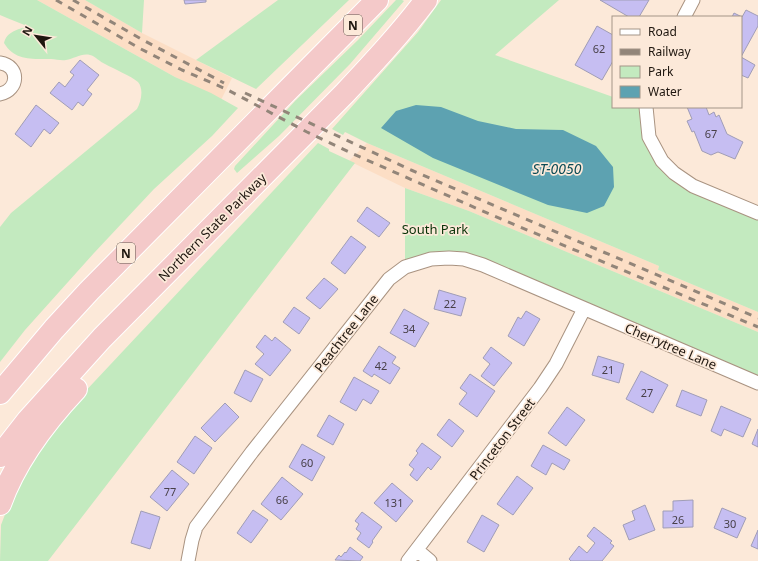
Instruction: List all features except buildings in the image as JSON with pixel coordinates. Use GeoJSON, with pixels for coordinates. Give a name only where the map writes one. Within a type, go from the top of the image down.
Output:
{"type":"FeatureCollection","features":[{"type":"Feature","properties":{"kind":"highway"},"geometry":{"type":"LineString","coordinates":[[329,49],[363,0]]}},
{"type":"Feature","properties":{"kind":"highway","name":"N"},"geometry":{"type":"LineString","coordinates":[[0,393],[54,329],[89,291],[377,0]]}},
{"type":"Feature","properties":{"kind":"highway","name":"Northern State Parkway"},"geometry":{"type":"LineString","coordinates":[[0,456],[28,420],[102,338],[345,93],[381,55],[426,0]]}},
{"type":"Feature","properties":{"kind":"highway"},"geometry":{"type":"LineString","coordinates":[[0,504],[8,484],[36,438],[68,398],[94,370],[140,300]]}},
{"type":"Feature","properties":{"kind":"street"},"geometry":{"type":"LineString","coordinates":[[685,16],[693,0]]}},
{"type":"Feature","properties":{"kind":"street"},"geometry":{"type":"LineString","coordinates":[[0,63],[4,63],[12,69],[15,80],[13,85],[6,93],[0,94]]}},
{"type":"Feature","properties":{"kind":"street"},"geometry":{"type":"LineString","coordinates":[[646,108],[649,138],[662,161],[674,173],[693,186],[758,213]]}},
{"type":"Feature","properties":{"kind":"street","name":"Peachtree Lane"},"geometry":{"type":"LineString","coordinates":[[188,561],[196,528],[257,446],[389,279],[405,267],[431,259],[464,259],[483,265],[584,308]]}},
{"type":"Feature","properties":{"kind":"street","name":"Cherrytree Lane"},"geometry":{"type":"LineString","coordinates":[[584,308],[758,383]]}},
{"type":"Feature","properties":{"kind":"street","name":"Princeton Street"},"geometry":{"type":"LineString","coordinates":[[408,561],[540,388],[556,364],[584,308]]}},
{"type":"Feature","properties":{"kind":"street"},"geometry":{"type":"LineString","coordinates":[[416,550],[430,561]]}},
{"type":"Feature","properties":{"kind":"shaded area"},"geometry":{"type":"Polygon","coordinates":[[[37,0],[85,0],[142,33],[232,78],[221,100],[175,77],[37,0]]]}},
{"type":"Feature","properties":{"kind":"shaded area"},"geometry":{"type":"Polygon","coordinates":[[[367,143],[659,266],[658,270],[758,312],[758,332],[469,211],[405,188],[349,161],[367,143]]]}},
{"type":"Feature","properties":{"kind":"green space"},"geometry":{"type":"Polygon","coordinates":[[[0,0],[37,0],[175,77],[211,93],[238,108],[212,136],[154,189],[94,253],[25,330],[0,362],[0,227],[11,213],[137,109],[141,99],[141,88],[135,80],[90,55],[62,60],[24,58],[13,53],[4,43],[5,39],[10,33],[27,26],[0,15],[0,0]]]}},
{"type":"Feature","properties":{"kind":"green space"},"geometry":{"type":"Polygon","coordinates":[[[85,0],[144,0],[142,33],[85,0]]]}},
{"type":"Feature","properties":{"kind":"green space"},"geometry":{"type":"Polygon","coordinates":[[[278,0],[349,0],[256,89],[196,60],[278,0]]]}},
{"type":"Feature","properties":{"kind":"green space"},"geometry":{"type":"Polygon","coordinates":[[[396,0],[404,1],[350,64],[279,136],[237,173],[234,169],[235,166],[296,100],[358,40],[396,0]]]}},
{"type":"Feature","properties":{"kind":"green space"},"geometry":{"type":"Polygon","coordinates":[[[441,0],[559,0],[495,55],[612,97],[612,108],[640,108],[671,174],[758,213],[758,312],[658,270],[659,266],[367,143],[345,132],[343,135],[332,129],[418,32],[441,0]]]}},
{"type":"Feature","properties":{"kind":"green space"},"geometry":{"type":"Polygon","coordinates":[[[318,143],[329,149],[329,151],[355,163],[48,561],[0,561],[1,525],[21,473],[50,429],[318,143]]]}},
{"type":"Feature","properties":{"kind":"green space","name":"South Park"},"geometry":{"type":"Polygon","coordinates":[[[405,188],[469,211],[758,332],[758,383],[464,259],[405,267],[405,188]]]}},
{"type":"Feature","properties":{"kind":"water","name":"ST-0050"},"geometry":{"type":"Polygon","coordinates":[[[416,105],[441,107],[478,121],[516,129],[563,130],[596,146],[613,167],[614,187],[604,206],[587,213],[548,205],[433,158],[381,128],[396,111],[416,105]]]}},
{"type":"Feature","properties":{"kind":"railway"},"geometry":{"type":"LineString","coordinates":[[56,0],[139,48],[182,70],[226,89],[307,132],[351,153],[494,216],[758,327]]}},
{"type":"Feature","properties":{"kind":"railway"},"geometry":{"type":"LineString","coordinates":[[73,0],[143,40],[224,83]]}},
{"type":"Feature","properties":{"kind":"railway"},"geometry":{"type":"LineString","coordinates":[[245,93],[411,170],[758,318]]}}]}
